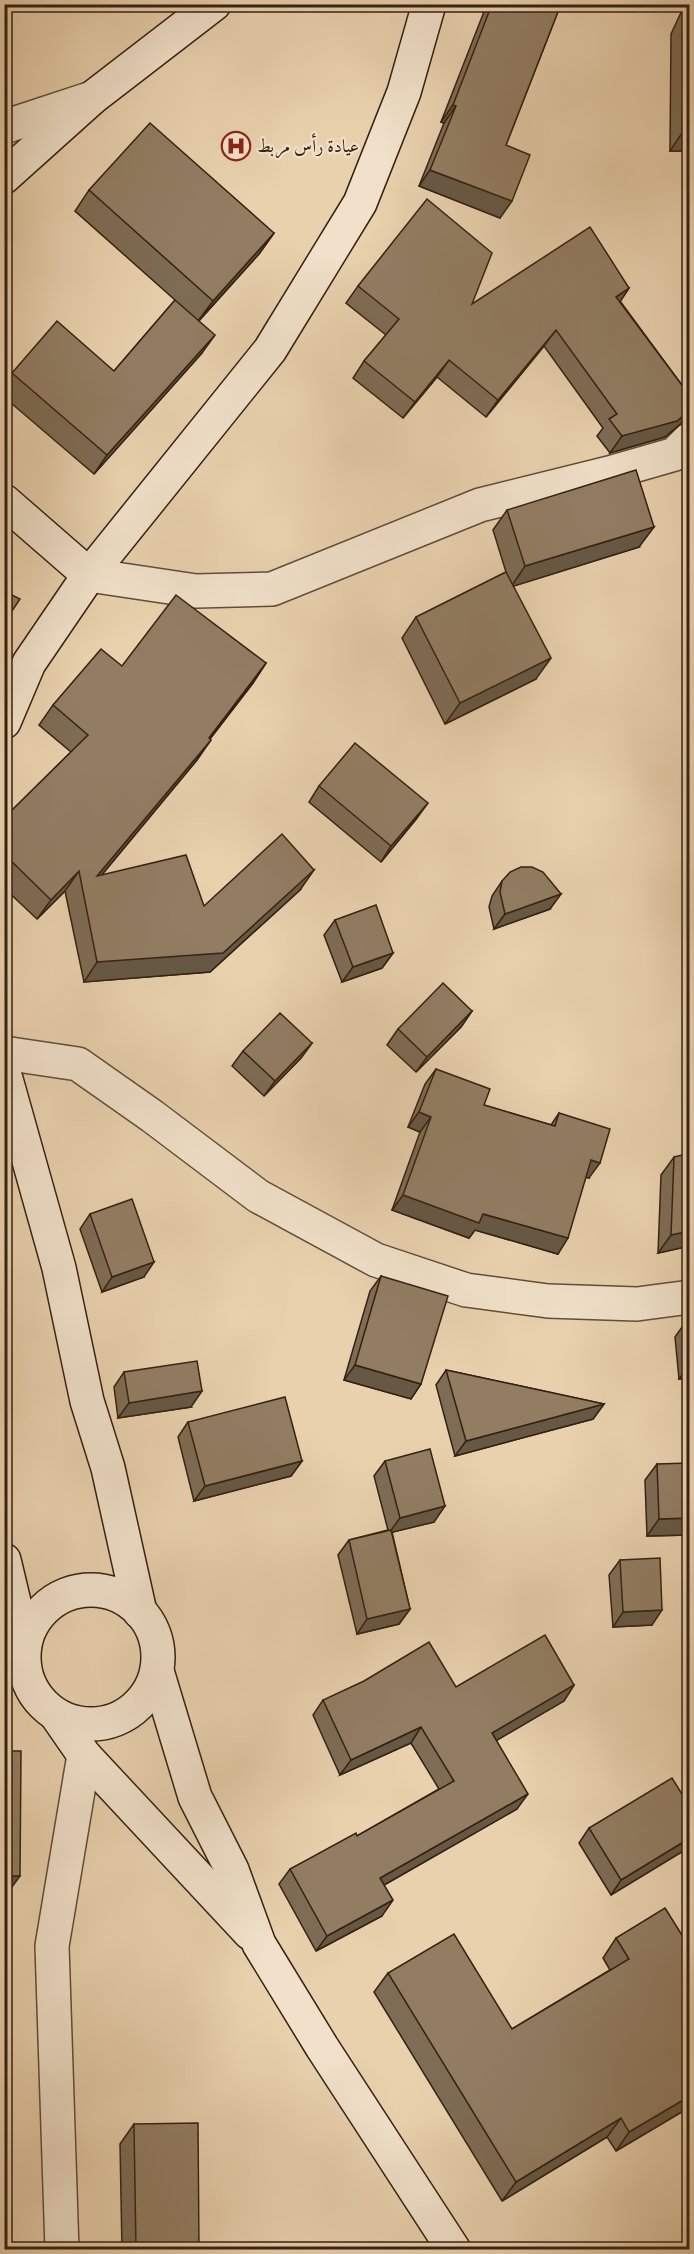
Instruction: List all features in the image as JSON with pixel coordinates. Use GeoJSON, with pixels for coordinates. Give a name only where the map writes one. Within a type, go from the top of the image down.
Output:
{"type":"FeatureCollection","features":[{"type":"Feature","properties":{"kind":"main road"},"geometry":{"type":"LineString","coordinates":[[4,177],[92,98],[214,4]]}},
{"type":"Feature","properties":{"kind":"main road"},"geometry":{"type":"LineString","coordinates":[[4,722],[29,663],[89,575],[270,350],[360,203],[404,92],[429,4]]}},
{"type":"Feature","properties":{"kind":"main road"},"geometry":{"type":"LineString","coordinates":[[4,127],[92,98]]}},
{"type":"Feature","properties":{"kind":"main road"},"geometry":{"type":"LineString","coordinates":[[4,501],[89,575],[196,591],[272,589],[480,505],[675,454],[690,439]]}},
{"type":"Feature","properties":{"kind":"main road"},"geometry":{"type":"LineString","coordinates":[[4,1053],[78,1064],[152,1116],[258,1196],[376,1260],[466,1290],[548,1301],[637,1304],[690,1297]]}},
{"type":"Feature","properties":{"kind":"main road"},"geometry":{"type":"LineString","coordinates":[[4,1072],[59,1268],[87,1401],[108,1468],[140,1612]]}},
{"type":"Feature","properties":{"kind":"main road"},"geometry":{"type":"LineString","coordinates":[[4,1560],[24,1644],[23,1665],[29,1685],[40,1703],[57,1716],[84,1755],[259,1944],[322,2047],[454,2250]]}},
{"type":"Feature","properties":{"kind":"main road"},"geometry":{"type":"LineString","coordinates":[[24,1644],[32,1624],[45,1608],[63,1596],[83,1590],[104,1592],[124,1599],[140,1612],[152,1629],[158,1650],[157,1671],[149,1691],[136,1707],[119,1719],[99,1725],[77,1723],[57,1716]]}},
{"type":"Feature","properties":{"kind":"main road"},"geometry":{"type":"LineString","coordinates":[[157,1671],[195,1797],[232,1870],[259,1944]]}},
{"type":"Feature","properties":{"kind":"main road"},"geometry":{"type":"LineString","coordinates":[[62,2250],[51,1946],[84,1755]]}},
{"type":"Feature","properties":{"kind":"building"},"geometry":{"type":"Polygon","coordinates":[[[492,4],[561,4],[506,145],[530,155],[512,201],[430,170],[456,106],[453,105],[492,4]]]}},
{"type":"Feature","properties":{"kind":"building"},"geometry":{"type":"Polygon","coordinates":[[[689,4],[690,133],[682,133],[684,16],[689,4]]]}},
{"type":"Feature","properties":{"kind":"building"},"geometry":{"type":"Polygon","coordinates":[[[150,123],[274,233],[213,301],[89,190],[150,123]]]}},
{"type":"Feature","properties":{"kind":"building"},"geometry":{"type":"Polygon","coordinates":[[[427,199],[492,253],[472,304],[590,227],[629,288],[616,297],[690,396],[690,410],[677,421],[622,436],[609,419],[617,414],[556,330],[498,400],[449,360],[415,402],[364,361],[399,319],[358,286],[427,199]]]}},
{"type":"Feature","properties":{"kind":"building"},"geometry":{"type":"Polygon","coordinates":[[[175,300],[215,335],[107,455],[12,373],[57,321],[114,371],[175,300]]]}},
{"type":"Feature","properties":{"kind":"building"},"geometry":{"type":"Polygon","coordinates":[[[636,470],[654,527],[525,566],[507,510],[636,470]]]}},
{"type":"Feature","properties":{"kind":"building"},"geometry":{"type":"Polygon","coordinates":[[[506,572],[551,658],[460,703],[416,617],[506,572]]]}},
{"type":"Feature","properties":{"kind":"building"},"geometry":{"type":"Polygon","coordinates":[[[4,591],[20,599],[4,623],[4,591]]]}},
{"type":"Feature","properties":{"kind":"building"},"geometry":{"type":"Polygon","coordinates":[[[176,595],[266,663],[209,738],[211,740],[97,876],[186,855],[204,906],[282,834],[314,870],[223,953],[97,962],[79,871],[51,900],[4,854],[4,818],[88,735],[53,705],[101,649],[122,666],[176,595]]]}},
{"type":"Feature","properties":{"kind":"building"},"geometry":{"type":"Polygon","coordinates":[[[355,743],[428,803],[391,846],[319,786],[355,743]]]}},
{"type":"Feature","properties":{"kind":"building"},"geometry":{"type":"Polygon","coordinates":[[[521,867],[532,867],[543,872],[561,894],[505,914],[500,892],[502,881],[510,872],[521,867]]]}},
{"type":"Feature","properties":{"kind":"building"},"geometry":{"type":"Polygon","coordinates":[[[376,905],[393,953],[353,967],[335,920],[376,905]]]}},
{"type":"Feature","properties":{"kind":"building"},"geometry":{"type":"Polygon","coordinates":[[[443,983],[472,1011],[427,1057],[398,1029],[443,983]]]}},
{"type":"Feature","properties":{"kind":"building"},"geometry":{"type":"Polygon","coordinates":[[[280,1013],[312,1043],[275,1081],[243,1051],[280,1013]]]}},
{"type":"Feature","properties":{"kind":"building"},"geometry":{"type":"Polygon","coordinates":[[[436,1069],[490,1089],[484,1105],[555,1126],[559,1113],[610,1129],[600,1163],[591,1160],[568,1238],[483,1214],[479,1223],[403,1195],[431,1117],[419,1112],[436,1069]]]}},
{"type":"Feature","properties":{"kind":"building"},"geometry":{"type":"Polygon","coordinates":[[[690,1153],[690,1231],[671,1235],[674,1157],[690,1153]]]}},
{"type":"Feature","properties":{"kind":"building"},"geometry":{"type":"Polygon","coordinates":[[[132,1199],[154,1262],[112,1277],[90,1214],[132,1199]]]}},
{"type":"Feature","properties":{"kind":"building"},"geometry":{"type":"Polygon","coordinates":[[[381,1276],[448,1296],[421,1384],[355,1365],[381,1276]]]}},
{"type":"Feature","properties":{"kind":"building"},"geometry":{"type":"Polygon","coordinates":[[[687,1320],[690,1320],[690,1349],[687,1320]]]}},
{"type":"Feature","properties":{"kind":"building"},"geometry":{"type":"Polygon","coordinates":[[[197,1361],[202,1391],[129,1403],[124,1372],[197,1361]]]}},
{"type":"Feature","properties":{"kind":"building"},"geometry":{"type":"Polygon","coordinates":[[[446,1370],[604,1404],[466,1441],[446,1370]]]}},
{"type":"Feature","properties":{"kind":"building"},"geometry":{"type":"Polygon","coordinates":[[[285,1397],[302,1461],[205,1486],[188,1422],[285,1397]]]}},
{"type":"Feature","properties":{"kind":"building"},"geometry":{"type":"Polygon","coordinates":[[[430,1449],[445,1506],[400,1518],[385,1461],[430,1449]]]}},
{"type":"Feature","properties":{"kind":"building"},"geometry":{"type":"Polygon","coordinates":[[[690,1463],[690,1518],[659,1519],[657,1464],[690,1463]]]}},
{"type":"Feature","properties":{"kind":"building"},"geometry":{"type":"Polygon","coordinates":[[[391,1530],[410,1609],[367,1619],[349,1540],[391,1530]]]}},
{"type":"Feature","properties":{"kind":"building"},"geometry":{"type":"Polygon","coordinates":[[[660,1558],[662,1610],[623,1612],[620,1560],[660,1558]]]}},
{"type":"Feature","properties":{"kind":"building"},"geometry":{"type":"Polygon","coordinates":[[[545,1635],[574,1685],[492,1733],[528,1794],[380,1878],[393,1900],[327,1936],[290,1869],[356,1833],[357,1836],[454,1781],[421,1727],[351,1760],[323,1700],[364,1681],[429,1642],[456,1687],[545,1635]]]}},
{"type":"Feature","properties":{"kind":"building"},"geometry":{"type":"Polygon","coordinates":[[[4,1751],[21,1751],[20,1876],[4,1876],[4,1751]]]}},
{"type":"Feature","properties":{"kind":"building"},"geometry":{"type":"Polygon","coordinates":[[[672,1778],[690,1807],[690,1838],[621,1880],[589,1828],[672,1778]]]}},
{"type":"Feature","properties":{"kind":"building"},"geometry":{"type":"Polygon","coordinates":[[[665,1908],[690,1948],[690,2096],[629,2132],[621,2118],[516,2182],[388,1973],[454,1934],[512,2029],[629,1959],[616,1938],[665,1908]]]}},
{"type":"Feature","properties":{"kind":"building"},"geometry":{"type":"Polygon","coordinates":[[[198,2123],[199,2250],[136,2250],[134,2124],[198,2123]]]}},
{"type":"Feature","properties":{"kind":"place","name":"عيادة رأس مربط"},"geometry":{"type":"Point","coordinates":[236,146]}}]}
